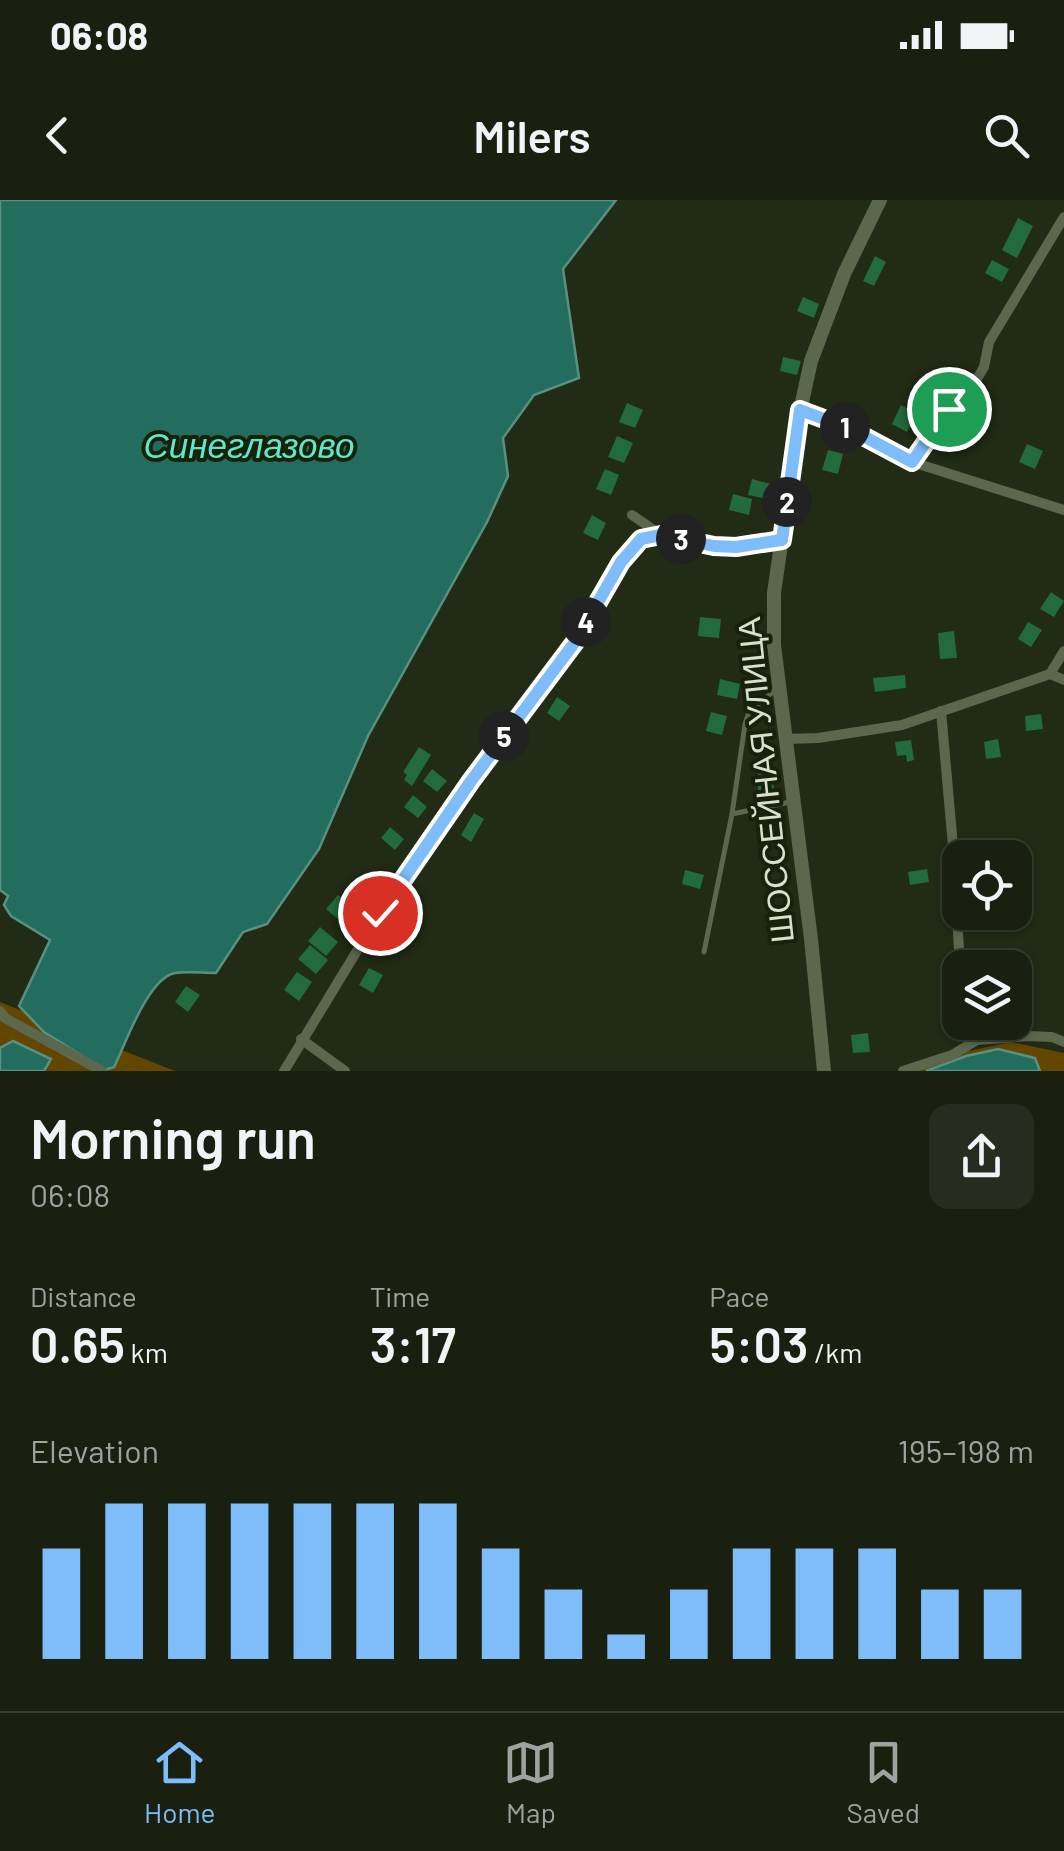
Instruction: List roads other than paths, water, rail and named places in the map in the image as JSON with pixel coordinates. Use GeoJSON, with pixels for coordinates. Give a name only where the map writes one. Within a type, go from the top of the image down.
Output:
{"type":"FeatureCollection","features":[{"type":"Feature","properties":{"kind":"street","name":"ШОССЕЙНАЯ УЛИЦА"},"geometry":{"type":"LineString","coordinates":[[824,1071],[779,688],[774,593],[800,410],[811,361],[844,274],[880,200]]}},
{"type":"Feature","properties":{"kind":"street"},"geometry":{"type":"LineString","coordinates":[[912,462],[949,409],[963,402],[984,367],[988,342],[1064,217]]}},
{"type":"Feature","properties":{"kind":"street"},"geometry":{"type":"LineString","coordinates":[[800,410],[848,428],[912,462],[1064,510]]}},
{"type":"Feature","properties":{"kind":"street"},"geometry":{"type":"LineString","coordinates":[[632,514],[661,535]]}},
{"type":"Feature","properties":{"kind":"street"},"geometry":{"type":"LineString","coordinates":[[284,1071],[390,898],[575,642],[621,562],[641,539],[661,535],[736,547],[782,540]]}},
{"type":"Feature","properties":{"kind":"street"},"geometry":{"type":"LineString","coordinates":[[786,739],[902,725],[1050,674],[1064,651]]}},
{"type":"Feature","properties":{"kind":"street"},"geometry":{"type":"LineString","coordinates":[[1050,674],[1064,680]]}},
{"type":"Feature","properties":{"kind":"street"},"geometry":{"type":"LineString","coordinates":[[941,711],[959,950]]}},
{"type":"Feature","properties":{"kind":"street"},"geometry":{"type":"LineString","coordinates":[[0,1011],[5,1018],[102,1071]]}},
{"type":"Feature","properties":{"kind":"street"},"geometry":{"type":"LineString","coordinates":[[1032,1036],[1064,1042]]}},
{"type":"Feature","properties":{"kind":"street"},"geometry":{"type":"LineString","coordinates":[[302,1039],[345,1071]]}},
{"type":"Feature","properties":{"kind":"street"},"geometry":{"type":"LineString","coordinates":[[903,1071],[952,1055],[977,1040]]}},
{"type":"Feature","properties":{"kind":"lane"},"geometry":{"type":"LineString","coordinates":[[704,952],[732,814],[745,724],[749,712],[779,688]]}},
{"type":"Feature","properties":{"kind":"lane"},"geometry":{"type":"LineString","coordinates":[[732,814],[793,801]]}},
{"type":"Feature","properties":{"kind":"water","name":"Синеглазово"},"geometry":{"type":"Polygon","coordinates":[[[0,200],[616,200],[563,269],[579,378],[534,395],[503,438],[508,476],[487,522],[368,736],[319,849],[267,924],[243,932],[216,973],[175,973],[156,986],[114,1067],[105,1070],[44,1032],[19,1006],[50,940],[11,916],[4,905],[8,896],[0,890],[0,200]]]}},
{"type":"Feature","properties":{"kind":"water"},"geometry":{"type":"Polygon","coordinates":[[[13,1041],[51,1059],[44,1071],[0,1071],[0,1048],[13,1041]]]}},
{"type":"Feature","properties":{"kind":"water"},"geometry":{"type":"Polygon","coordinates":[[[998,1049],[1035,1058],[1040,1071],[926,1071],[966,1056],[998,1049]]]}}]}
